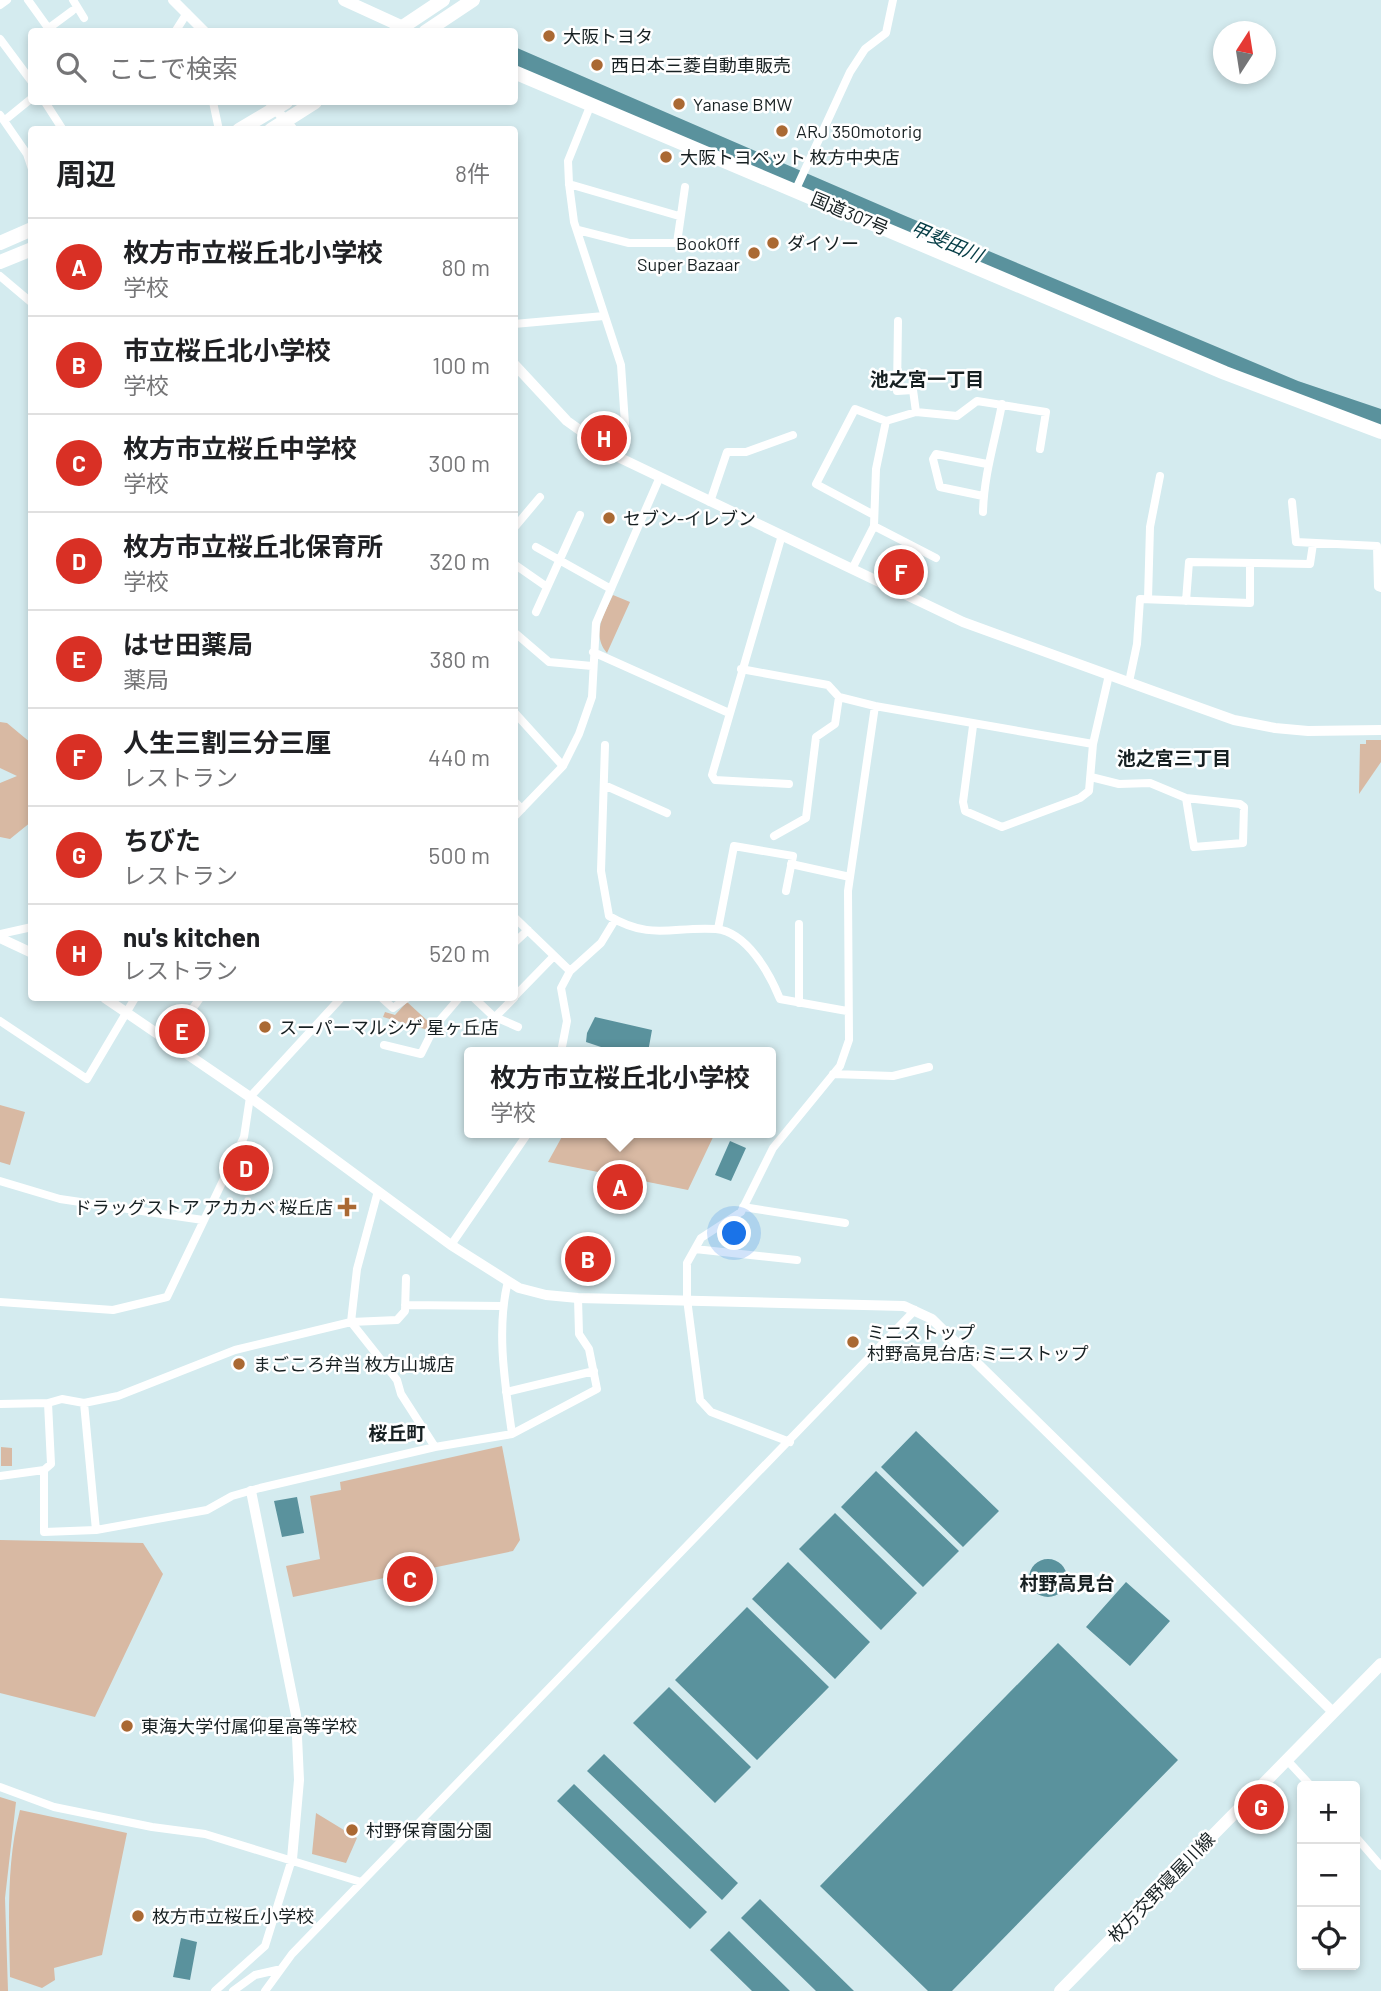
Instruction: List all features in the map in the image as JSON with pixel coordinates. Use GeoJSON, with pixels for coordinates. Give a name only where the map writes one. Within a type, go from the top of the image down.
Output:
{"type":"FeatureCollection","features":[{"type":"Feature","properties":{"kind":"highway"},"geometry":{"type":"LineString","coordinates":[[407,28],[443,0]]}},
{"type":"Feature","properties":{"kind":"highway"},"geometry":{"type":"LineString","coordinates":[[431,28],[473,0]]}},
{"type":"Feature","properties":{"kind":"highway","name":"国道307号"},"geometry":{"type":"LineString","coordinates":[[518,74],[796,189],[1225,373],[1381,432]]}},
{"type":"Feature","properties":{"kind":"highway"},"geometry":{"type":"LineString","coordinates":[[245,126],[276,105]]}},
{"type":"Feature","properties":{"kind":"highway"},"geometry":{"type":"LineString","coordinates":[[289,125],[312,105]]}},
{"type":"Feature","properties":{"kind":"highway"},"geometry":{"type":"LineString","coordinates":[[0,243],[28,231]]}},
{"type":"Feature","properties":{"kind":"highway"},"geometry":{"type":"LineString","coordinates":[[0,262],[28,251]]}},
{"type":"Feature","properties":{"kind":"main road"},"geometry":{"type":"LineString","coordinates":[[344,0],[400,28]]}},
{"type":"Feature","properties":{"kind":"main road","name":"枚方交野寝屋川線"},"geometry":{"type":"LineString","coordinates":[[1060,1991],[1381,1664]]}},
{"type":"Feature","properties":{"kind":"street"},"geometry":{"type":"LineString","coordinates":[[0,5],[7,0]]}},
{"type":"Feature","properties":{"kind":"street"},"geometry":{"type":"LineString","coordinates":[[28,0],[49,28]]}},
{"type":"Feature","properties":{"kind":"street"},"geometry":{"type":"LineString","coordinates":[[73,0],[84,18]]}},
{"type":"Feature","properties":{"kind":"street"},"geometry":{"type":"LineString","coordinates":[[173,0],[199,28]]}},
{"type":"Feature","properties":{"kind":"street"},"geometry":{"type":"LineString","coordinates":[[796,189],[850,72],[865,49],[886,33],[892,0]]}},
{"type":"Feature","properties":{"kind":"street"},"geometry":{"type":"LineString","coordinates":[[52,28],[72,11]]}},
{"type":"Feature","properties":{"kind":"street"},"geometry":{"type":"LineString","coordinates":[[178,28],[187,13]]}},
{"type":"Feature","properties":{"kind":"street"},"geometry":{"type":"LineString","coordinates":[[0,39],[28,77]]}},
{"type":"Feature","properties":{"kind":"street"},"geometry":{"type":"LineString","coordinates":[[28,101],[2,118],[28,157]]}},
{"type":"Feature","properties":{"kind":"street"},"geometry":{"type":"LineString","coordinates":[[591,104],[568,161],[569,184],[578,230],[621,365],[625,424],[616,456]]}},
{"type":"Feature","properties":{"kind":"street"},"geometry":{"type":"LineString","coordinates":[[47,105],[60,126]]}},
{"type":"Feature","properties":{"kind":"street"},"geometry":{"type":"LineString","coordinates":[[214,105],[218,126]]}},
{"type":"Feature","properties":{"kind":"street"},"geometry":{"type":"LineString","coordinates":[[278,105],[289,125]]}},
{"type":"Feature","properties":{"kind":"street"},"geometry":{"type":"LineString","coordinates":[[569,184],[679,216]]}},
{"type":"Feature","properties":{"kind":"street"},"geometry":{"type":"LineString","coordinates":[[578,230],[629,243],[677,243],[685,187]]}},
{"type":"Feature","properties":{"kind":"street"},"geometry":{"type":"LineString","coordinates":[[0,276],[28,300]]}},
{"type":"Feature","properties":{"kind":"street"},"geometry":{"type":"LineString","coordinates":[[518,324],[604,316]]}},
{"type":"Feature","properties":{"kind":"street"},"geometry":{"type":"LineString","coordinates":[[898,321],[897,391],[913,390],[916,412]]}},
{"type":"Feature","properties":{"kind":"street"},"geometry":{"type":"LineString","coordinates":[[518,368],[567,421],[616,456],[659,479],[963,622],[1234,720],[1308,731],[1381,730]]}},
{"type":"Feature","properties":{"kind":"street"},"geometry":{"type":"LineString","coordinates":[[872,514],[816,484],[855,409],[886,421],[916,412],[957,416],[977,401],[1046,412],[1040,449]]}},
{"type":"Feature","properties":{"kind":"street"},"geometry":{"type":"LineString","coordinates":[[983,512],[987,464],[996,440],[1002,404]]}},
{"type":"Feature","properties":{"kind":"street"},"geometry":{"type":"LineString","coordinates":[[852,569],[874,526],[872,514],[876,470],[886,421]]}},
{"type":"Feature","properties":{"kind":"street"},"geometry":{"type":"LineString","coordinates":[[710,502],[727,452],[746,452],[793,435]]}},
{"type":"Feature","properties":{"kind":"street"},"geometry":{"type":"LineString","coordinates":[[984,496],[940,487],[933,459],[936,454],[987,464]]}},
{"type":"Feature","properties":{"kind":"street"},"geometry":{"type":"LineString","coordinates":[[1148,599],[1150,527],[1160,476]]}},
{"type":"Feature","properties":{"kind":"street"},"geometry":{"type":"LineString","coordinates":[[518,813],[563,766],[592,697],[596,623],[659,479]]}},
{"type":"Feature","properties":{"kind":"street"},"geometry":{"type":"LineString","coordinates":[[518,523],[540,497]]}},
{"type":"Feature","properties":{"kind":"street"},"geometry":{"type":"LineString","coordinates":[[1292,502],[1296,542],[1377,546],[1378,587],[1381,588]]}},
{"type":"Feature","properties":{"kind":"street"},"geometry":{"type":"LineString","coordinates":[[536,612],[580,515]]}},
{"type":"Feature","properties":{"kind":"street"},"geometry":{"type":"LineString","coordinates":[[874,526],[936,558]]}},
{"type":"Feature","properties":{"kind":"street"},"geometry":{"type":"LineString","coordinates":[[782,535],[712,775],[715,780],[789,784]]}},
{"type":"Feature","properties":{"kind":"street"},"geometry":{"type":"LineString","coordinates":[[1186,601],[1189,562],[1310,564],[1313,544]]}},
{"type":"Feature","properties":{"kind":"street"},"geometry":{"type":"LineString","coordinates":[[536,547],[611,589]]}},
{"type":"Feature","properties":{"kind":"street"},"geometry":{"type":"LineString","coordinates":[[1129,682],[1137,643],[1140,598],[1250,603],[1250,565]]}},
{"type":"Feature","properties":{"kind":"street"},"geometry":{"type":"LineString","coordinates":[[518,567],[547,587]]}},
{"type":"Feature","properties":{"kind":"street"},"geometry":{"type":"LineString","coordinates":[[518,635],[549,662],[592,666]]}},
{"type":"Feature","properties":{"kind":"street"},"geometry":{"type":"LineString","coordinates":[[593,652],[729,713]]}},
{"type":"Feature","properties":{"kind":"street"},"geometry":{"type":"LineString","coordinates":[[741,669],[828,685],[839,697],[875,706],[973,726],[1093,744]]}},
{"type":"Feature","properties":{"kind":"street"},"geometry":{"type":"LineString","coordinates":[[973,726],[962,802],[965,810],[995,826],[1080,798],[1089,791],[1093,744],[1109,675]]}},
{"type":"Feature","properties":{"kind":"street"},"geometry":{"type":"LineString","coordinates":[[774,836],[806,818],[816,737],[835,724],[839,697]]}},
{"type":"Feature","properties":{"kind":"street"},"geometry":{"type":"LineString","coordinates":[[790,1442],[711,1412],[700,1400],[687,1299],[687,1263],[701,1237],[741,1212],[773,1148],[840,1066],[849,1040],[847,1012],[850,877],[875,706]]}},
{"type":"Feature","properties":{"kind":"street"},"geometry":{"type":"LineString","coordinates":[[518,716],[563,766]]}},
{"type":"Feature","properties":{"kind":"street"},"geometry":{"type":"LineString","coordinates":[[606,745],[601,871],[609,916],[650,932],[719,929],[738,940],[768,971],[780,999],[847,1012]]}},
{"type":"Feature","properties":{"kind":"street"},"geometry":{"type":"LineString","coordinates":[[1091,777],[1119,784],[1150,783],[1186,798],[1240,804],[1244,807],[1243,843],[1194,847],[1186,798]]}},
{"type":"Feature","properties":{"kind":"street"},"geometry":{"type":"LineString","coordinates":[[604,785],[667,813]]}},
{"type":"Feature","properties":{"kind":"street"},"geometry":{"type":"LineString","coordinates":[[518,805],[522,809]]}},
{"type":"Feature","properties":{"kind":"street"},"geometry":{"type":"LineString","coordinates":[[719,929],[734,846],[793,856],[786,891]]}},
{"type":"Feature","properties":{"kind":"street"},"geometry":{"type":"LineString","coordinates":[[791,864],[850,877]]}},
{"type":"Feature","properties":{"kind":"street"},"geometry":{"type":"LineString","coordinates":[[562,1047],[567,1021],[561,988],[570,971],[601,943],[615,920]]}},
{"type":"Feature","properties":{"kind":"street"},"geometry":{"type":"LineString","coordinates":[[518,921],[570,971]]}},
{"type":"Feature","properties":{"kind":"street"},"geometry":{"type":"LineString","coordinates":[[799,924],[799,1003]]}},
{"type":"Feature","properties":{"kind":"street"},"geometry":{"type":"LineString","coordinates":[[0,936],[28,928]]}},
{"type":"Feature","properties":{"kind":"street"},"geometry":{"type":"LineString","coordinates":[[518,939],[528,930]]}},
{"type":"Feature","properties":{"kind":"street"},"geometry":{"type":"LineString","coordinates":[[0,936],[28,951]]}},
{"type":"Feature","properties":{"kind":"street"},"geometry":{"type":"LineString","coordinates":[[518,993],[554,956]]}},
{"type":"Feature","properties":{"kind":"street"},"geometry":{"type":"LineString","coordinates":[[110,1001],[250,1097],[451,1245],[519,1287],[546,1295],[579,1298],[904,1306],[932,1319],[1333,1713]]}},
{"type":"Feature","properties":{"kind":"street"},"geometry":{"type":"LineString","coordinates":[[0,1021],[87,1079],[133,1001]]}},
{"type":"Feature","properties":{"kind":"street"},"geometry":{"type":"LineString","coordinates":[[170,1041],[198,1001]]}},
{"type":"Feature","properties":{"kind":"street"},"geometry":{"type":"LineString","coordinates":[[0,1302],[113,1310],[167,1297],[244,1137],[250,1097],[338,1001]]}},
{"type":"Feature","properties":{"kind":"street"},"geometry":{"type":"LineString","coordinates":[[385,1001],[393,1008],[403,1001]]}},
{"type":"Feature","properties":{"kind":"street"},"geometry":{"type":"LineString","coordinates":[[384,1045],[421,1054],[435,1026],[456,1001]]}},
{"type":"Feature","properties":{"kind":"street"},"geometry":{"type":"LineString","coordinates":[[477,1001],[495,1017],[518,1027]]}},
{"type":"Feature","properties":{"kind":"street"},"geometry":{"type":"LineString","coordinates":[[495,1017],[510,1001]]}},
{"type":"Feature","properties":{"kind":"street"},"geometry":{"type":"LineString","coordinates":[[833,1074],[893,1076],[929,1067]]}},
{"type":"Feature","properties":{"kind":"street"},"geometry":{"type":"LineString","coordinates":[[451,1245],[525,1138]]}},
{"type":"Feature","properties":{"kind":"street"},"geometry":{"type":"LineString","coordinates":[[0,1181],[60,1199],[203,1220]]}},
{"type":"Feature","properties":{"kind":"street"},"geometry":{"type":"LineString","coordinates":[[378,1191],[357,1269],[351,1322],[397,1380],[401,1394],[435,1447]]}},
{"type":"Feature","properties":{"kind":"street"},"geometry":{"type":"LineString","coordinates":[[743,1207],[845,1223]]}},
{"type":"Feature","properties":{"kind":"street"},"geometry":{"type":"LineString","coordinates":[[695,1249],[797,1261]]}},
{"type":"Feature","properties":{"kind":"street"},"geometry":{"type":"LineString","coordinates":[[0,1404],[48,1403],[62,1399],[84,1403],[118,1396],[235,1350],[351,1322],[397,1320],[405,1311],[406,1278]]}},
{"type":"Feature","properties":{"kind":"street"},"geometry":{"type":"LineString","coordinates":[[508,1281],[502,1306],[506,1392],[512,1434]]}},
{"type":"Feature","properties":{"kind":"street"},"geometry":{"type":"LineString","coordinates":[[44,1470],[44,1532],[96,1530],[207,1510],[232,1496],[251,1491],[435,1447],[512,1434],[597,1389],[589,1349],[579,1334],[579,1298]]}},
{"type":"Feature","properties":{"kind":"street"},"geometry":{"type":"LineString","coordinates":[[405,1305],[502,1306]]}},
{"type":"Feature","properties":{"kind":"street"},"geometry":{"type":"LineString","coordinates":[[267,1990],[277,1970],[915,1310]]}},
{"type":"Feature","properties":{"kind":"street"},"geometry":{"type":"LineString","coordinates":[[506,1392],[593,1371]]}},
{"type":"Feature","properties":{"kind":"street"},"geometry":{"type":"LineString","coordinates":[[0,1476],[44,1470],[51,1464],[48,1403]]}},
{"type":"Feature","properties":{"kind":"street"},"geometry":{"type":"LineString","coordinates":[[84,1403],[96,1530]]}},
{"type":"Feature","properties":{"kind":"street"},"geometry":{"type":"LineString","coordinates":[[215,1991],[265,1946],[292,1859],[299,1780],[296,1715],[251,1491]]}},
{"type":"Feature","properties":{"kind":"street"},"geometry":{"type":"LineString","coordinates":[[1286,1759],[1306,1781]]}},
{"type":"Feature","properties":{"kind":"street"},"geometry":{"type":"LineString","coordinates":[[0,1787],[54,1807],[152,1827],[205,1834],[361,1882]]}},
{"type":"Feature","properties":{"kind":"street"},"geometry":{"type":"LineString","coordinates":[[1360,1842],[1381,1866]]}},
{"type":"Feature","properties":{"kind":"street"},"geometry":{"type":"LineString","coordinates":[[233,1991],[256,1975],[277,1970]]}},
{"type":"Feature","properties":{"kind":"shaded area"},"geometry":{"type":"Polygon","coordinates":[[[613,595],[630,602],[607,653],[602,646],[599,631],[613,595]]]}},
{"type":"Feature","properties":{"kind":"shaded area"},"geometry":{"type":"Polygon","coordinates":[[[0,722],[7,723],[28,740],[28,824],[10,839],[0,837],[0,783],[17,776],[0,768],[0,722]]]}},
{"type":"Feature","properties":{"kind":"shaded area"},"geometry":{"type":"Polygon","coordinates":[[[1366,740],[1381,740],[1381,762],[1359,794],[1360,744],[1366,744],[1366,740]]]}},
{"type":"Feature","properties":{"kind":"shaded area"},"geometry":{"type":"Polygon","coordinates":[[[407,1002],[430,1023],[428,1030],[383,1017],[385,1012],[395,1015],[407,1002]]]}},
{"type":"Feature","properties":{"kind":"shaded area"},"geometry":{"type":"Polygon","coordinates":[[[0,1105],[25,1112],[10,1165],[0,1162],[0,1105]]]}},
{"type":"Feature","properties":{"kind":"shaded area"},"geometry":{"type":"Polygon","coordinates":[[[561,1138],[713,1138],[688,1190],[548,1162],[561,1138]]]}},
{"type":"Feature","properties":{"kind":"shaded area"},"geometry":{"type":"Polygon","coordinates":[[[502,1446],[520,1540],[513,1551],[293,1597],[286,1566],[320,1559],[310,1496],[341,1490],[340,1482],[502,1446]]]}},
{"type":"Feature","properties":{"kind":"shaded area"},"geometry":{"type":"Polygon","coordinates":[[[1,1447],[12,1448],[12,1466],[1,1466],[1,1447]]]}},
{"type":"Feature","properties":{"kind":"shaded area"},"geometry":{"type":"Polygon","coordinates":[[[0,1540],[143,1543],[163,1574],[95,1717],[0,1693],[0,1540]]]}},
{"type":"Feature","properties":{"kind":"shaded area"},"geometry":{"type":"Polygon","coordinates":[[[0,1797],[16,1802],[5,1898],[8,1991],[0,1991],[0,1797]]]}},
{"type":"Feature","properties":{"kind":"shaded area"},"geometry":{"type":"Polygon","coordinates":[[[20,1810],[127,1833],[102,1955],[54,1968],[55,1980],[42,1988],[10,1977],[10,1872],[20,1810]]]}},
{"type":"Feature","properties":{"kind":"shaded area"},"geometry":{"type":"Polygon","coordinates":[[[316,1813],[357,1838],[346,1863],[312,1854],[316,1813]]]}},
{"type":"Feature","properties":{"kind":"water"},"geometry":{"type":"Polygon","coordinates":[[[595,1017],[652,1030],[649,1047],[601,1047],[586,1042],[587,1033],[595,1017]]]}},
{"type":"Feature","properties":{"kind":"water"},"geometry":{"type":"Polygon","coordinates":[[[730,1141],[746,1148],[731,1181],[715,1175],[730,1141]]]}},
{"type":"Feature","properties":{"kind":"water"},"geometry":{"type":"Polygon","coordinates":[[[916,1431],[999,1511],[963,1547],[881,1467],[916,1431]]]}},
{"type":"Feature","properties":{"kind":"water"},"geometry":{"type":"Polygon","coordinates":[[[876,1471],[959,1551],[923,1587],[841,1507],[876,1471]]]}},
{"type":"Feature","properties":{"kind":"water"},"geometry":{"type":"Polygon","coordinates":[[[297,1497],[304,1533],[282,1537],[274,1501],[297,1497]]]}},
{"type":"Feature","properties":{"kind":"water"},"geometry":{"type":"Polygon","coordinates":[[[835,1513],[917,1593],[881,1630],[799,1549],[835,1513]]]}},
{"type":"Feature","properties":{"kind":"water"},"geometry":{"type":"Polygon","coordinates":[[[1048,1559],[1061,1565],[1067,1578],[1061,1591],[1048,1597],[1035,1591],[1029,1578],[1035,1565],[1048,1559]]]}},
{"type":"Feature","properties":{"kind":"water"},"geometry":{"type":"Polygon","coordinates":[[[788,1562],[870,1642],[835,1679],[752,1599],[788,1562]]]}},
{"type":"Feature","properties":{"kind":"water"},"geometry":{"type":"Polygon","coordinates":[[[1126,1582],[1170,1621],[1130,1666],[1086,1627],[1126,1582]]]}},
{"type":"Feature","properties":{"kind":"water"},"geometry":{"type":"Polygon","coordinates":[[[747,1607],[829,1687],[757,1760],[675,1680],[747,1607]]]}},
{"type":"Feature","properties":{"kind":"water"},"geometry":{"type":"Polygon","coordinates":[[[1058,1643],[1178,1760],[952,1991],[928,1991],[820,1886],[1058,1643]]]}},
{"type":"Feature","properties":{"kind":"water"},"geometry":{"type":"Polygon","coordinates":[[[669,1687],[751,1767],[715,1803],[633,1723],[669,1687]]]}},
{"type":"Feature","properties":{"kind":"water"},"geometry":{"type":"Polygon","coordinates":[[[604,1754],[738,1883],[722,1900],[587,1771],[604,1754]]]}},
{"type":"Feature","properties":{"kind":"water"},"geometry":{"type":"Polygon","coordinates":[[[574,1784],[707,1912],[690,1929],[557,1801],[574,1784]]]}},
{"type":"Feature","properties":{"kind":"water"},"geometry":{"type":"Polygon","coordinates":[[[760,1899],[854,1991],[816,1991],[741,1918],[760,1899]]]}},
{"type":"Feature","properties":{"kind":"water"},"geometry":{"type":"Polygon","coordinates":[[[729,1931],[790,1991],[752,1991],[710,1950],[729,1931]]]}},
{"type":"Feature","properties":{"kind":"water"},"geometry":{"type":"Polygon","coordinates":[[[181,1938],[197,1942],[190,1980],[173,1977],[181,1938]]]}},
{"type":"Feature","properties":{"kind":"waterway","name":"甲斐田川"},"geometry":{"type":"LineString","coordinates":[[518,59],[900,224],[1295,390],[1381,419]]}},
{"type":"Feature","properties":{"kind":"place","name":"大阪トヨタ"},"geometry":{"type":"Point","coordinates":[549,36]}},
{"type":"Feature","properties":{"kind":"place","name":"西日本三菱自動車販売"},"geometry":{"type":"Point","coordinates":[597,65]}},
{"type":"Feature","properties":{"kind":"place","name":"Yanase BMW"},"geometry":{"type":"Point","coordinates":[679,104]}},
{"type":"Feature","properties":{"kind":"place","name":"ARJ 350motorig"},"geometry":{"type":"Point","coordinates":[782,131]}},
{"type":"Feature","properties":{"kind":"place","name":"大阪トヨペット 枚方中央店"},"geometry":{"type":"Point","coordinates":[666,157]}},
{"type":"Feature","properties":{"kind":"place","name":"ダイソー"},"geometry":{"type":"Point","coordinates":[773,243]}},
{"type":"Feature","properties":{"kind":"place","name":"BookOff Super Bazaar"},"geometry":{"type":"Point","coordinates":[754,253]}},
{"type":"Feature","properties":{"kind":"place","name":"nu's kitchen"},"geometry":{"type":"Point","coordinates":[604,438]}},
{"type":"Feature","properties":{"kind":"place","name":"セブン-イレブン"},"geometry":{"type":"Point","coordinates":[609,518]}},
{"type":"Feature","properties":{"kind":"place","name":"人生三割三分三厘"},"geometry":{"type":"Point","coordinates":[901,572]}},
{"type":"Feature","properties":{"kind":"place","name":"スーパーマルシゲ 星ヶ丘店"},"geometry":{"type":"Point","coordinates":[265,1027]}},
{"type":"Feature","properties":{"kind":"place","name":"はせ田薬局"},"geometry":{"type":"Point","coordinates":[182,1031]}},
{"type":"Feature","properties":{"kind":"place","name":"枚方市立桜丘北保育所"},"geometry":{"type":"Point","coordinates":[246,1168]}},
{"type":"Feature","properties":{"kind":"place","name":"枚方市立桜丘北小学校"},"geometry":{"type":"Point","coordinates":[620,1187]}},
{"type":"Feature","properties":{"kind":"place","name":"ドラッグストア アカカベ 桜丘店"},"geometry":{"type":"Point","coordinates":[347,1207]}},
{"type":"Feature","properties":{"kind":"place","name":"市立桜丘北小学校"},"geometry":{"type":"Point","coordinates":[588,1259]}},
{"type":"Feature","properties":{"kind":"place","name":"ミニストップ 村野高見台店;ミニストップ"},"geometry":{"type":"Point","coordinates":[853,1342]}},
{"type":"Feature","properties":{"kind":"place","name":"まごころ弁当 枚方山城店"},"geometry":{"type":"Point","coordinates":[239,1364]}},
{"type":"Feature","properties":{"kind":"place","name":"枚方市立桜丘中学校"},"geometry":{"type":"Point","coordinates":[410,1579]}},
{"type":"Feature","properties":{"kind":"place","name":"東海大学付属仰星高等学校"},"geometry":{"type":"Point","coordinates":[127,1726]}},
{"type":"Feature","properties":{"kind":"place","name":"ちびた"},"geometry":{"type":"Point","coordinates":[1261,1807]}},
{"type":"Feature","properties":{"kind":"place","name":"村野保育園分園"},"geometry":{"type":"Point","coordinates":[352,1830]}},
{"type":"Feature","properties":{"kind":"place","name":"枚方市立桜丘小学校"},"geometry":{"type":"Point","coordinates":[138,1916]}},
{"type":"Feature","properties":{"kind":"district","name":"池之宮一丁目"},"geometry":{"type":"Point","coordinates":[927,378]}},
{"type":"Feature","properties":{"kind":"district","name":"池之宮三丁目"},"geometry":{"type":"Point","coordinates":[1174,757]}},
{"type":"Feature","properties":{"kind":"district","name":"桜丘町"},"geometry":{"type":"Point","coordinates":[397,1432]}},
{"type":"Feature","properties":{"kind":"district","name":"村野高見台"},"geometry":{"type":"Point","coordinates":[1067,1582]}}]}
